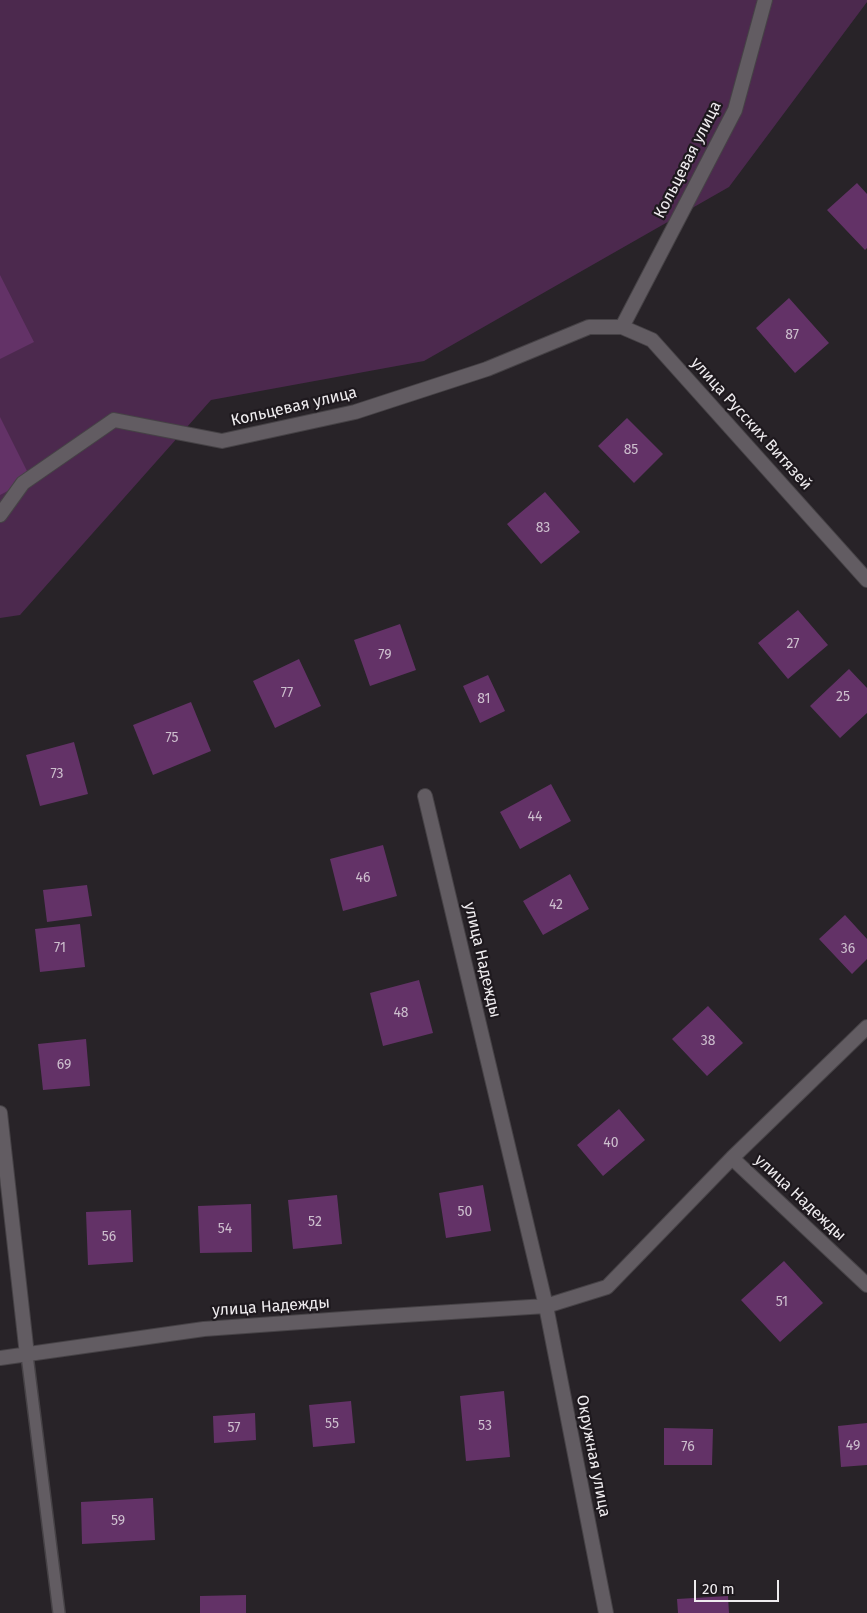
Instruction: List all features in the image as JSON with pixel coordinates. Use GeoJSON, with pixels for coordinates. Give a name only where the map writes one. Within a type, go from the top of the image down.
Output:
{"type":"FeatureCollection","features":[{"type":"Feature","properties":{"kind":"street","name":"Кольцевая улица"},"geometry":{"type":"LineString","coordinates":[[622,327],[735,110],[765,0]]}},
{"type":"Feature","properties":{"kind":"street","name":"Кольцевая улица"},"geometry":{"type":"LineString","coordinates":[[0,515],[24,483],[114,420],[222,441],[355,412],[487,369],[589,327]]}},
{"type":"Feature","properties":{"kind":"street","name":"улица Русских Витязей"},"geometry":{"type":"LineString","coordinates":[[589,327],[622,327],[652,340],[867,580]]}},
{"type":"Feature","properties":{"kind":"street","name":"улица Надежды"},"geometry":{"type":"LineString","coordinates":[[425,796],[546,1306]]}},
{"type":"Feature","properties":{"kind":"street","name":"улица Надежды"},"geometry":{"type":"LineString","coordinates":[[0,1358],[204,1329],[546,1306],[607,1287],[732,1158],[867,1027]]}},
{"type":"Feature","properties":{"kind":"street"},"geometry":{"type":"LineString","coordinates":[[0,1113],[27,1355]]}},
{"type":"Feature","properties":{"kind":"street","name":"улица Надежды"},"geometry":{"type":"LineString","coordinates":[[732,1158],[867,1284]]}},
{"type":"Feature","properties":{"kind":"street","name":"Окружная улица"},"geometry":{"type":"LineString","coordinates":[[546,1306],[606,1613]]}},
{"type":"Feature","properties":{"kind":"lane"},"geometry":{"type":"LineString","coordinates":[[27,1355],[59,1613]]}},
{"type":"Feature","properties":{"kind":"shaded area"},"geometry":{"type":"Polygon","coordinates":[[[0,0],[867,0],[867,2],[729,187],[424,361],[211,400],[20,615],[0,618],[0,0]]]}},
{"type":"Feature","properties":{"kind":"building"},"geometry":{"type":"Polygon","coordinates":[[[857,183],[867,194],[867,248],[865,250],[827,210],[857,183]]]}},
{"type":"Feature","properties":{"kind":"building"},"geometry":{"type":"Polygon","coordinates":[[[0,275],[34,342],[0,359],[0,275]]]}},
{"type":"Feature","properties":{"kind":"building"},"geometry":{"type":"Polygon","coordinates":[[[789,298],[829,343],[795,373],[756,328],[789,298]]]}},
{"type":"Feature","properties":{"kind":"building"},"geometry":{"type":"Polygon","coordinates":[[[0,417],[31,479],[0,495],[0,417]]]}},
{"type":"Feature","properties":{"kind":"building"},"geometry":{"type":"Polygon","coordinates":[[[627,418],[663,454],[634,483],[598,446],[627,418]]]}},
{"type":"Feature","properties":{"kind":"building"},"geometry":{"type":"Polygon","coordinates":[[[545,492],[580,532],[541,564],[507,524],[545,492]]]}},
{"type":"Feature","properties":{"kind":"building"},"geometry":{"type":"Polygon","coordinates":[[[798,610],[828,645],[788,679],[758,643],[798,610]]]}},
{"type":"Feature","properties":{"kind":"building"},"geometry":{"type":"Polygon","coordinates":[[[400,624],[416,670],[370,686],[354,640],[400,624]]]}},
{"type":"Feature","properties":{"kind":"building"},"geometry":{"type":"Polygon","coordinates":[[[299,659],[321,706],[275,728],[253,681],[299,659]]]}},
{"type":"Feature","properties":{"kind":"building"},"geometry":{"type":"Polygon","coordinates":[[[849,669],[867,688],[867,713],[840,738],[810,706],[849,669]]]}},
{"type":"Feature","properties":{"kind":"building"},"geometry":{"type":"Polygon","coordinates":[[[488,675],[505,711],[480,723],[463,686],[488,675]]]}},
{"type":"Feature","properties":{"kind":"building"},"geometry":{"type":"Polygon","coordinates":[[[191,702],[211,751],[153,775],[133,725],[191,702]]]}},
{"type":"Feature","properties":{"kind":"building"},"geometry":{"type":"Polygon","coordinates":[[[74,742],[88,794],[40,806],[26,755],[74,742]]]}},
{"type":"Feature","properties":{"kind":"building"},"geometry":{"type":"Polygon","coordinates":[[[551,784],[571,821],[520,849],[500,812],[551,784]]]}},
{"type":"Feature","properties":{"kind":"building"},"geometry":{"type":"Polygon","coordinates":[[[383,845],[397,896],[343,911],[330,859],[383,845]]]}},
{"type":"Feature","properties":{"kind":"building"},"geometry":{"type":"Polygon","coordinates":[[[570,874],[589,909],[543,935],[523,901],[570,874]]]}},
{"type":"Feature","properties":{"kind":"building"},"geometry":{"type":"Polygon","coordinates":[[[87,885],[92,916],[47,922],[43,890],[87,885]]]}},
{"type":"Feature","properties":{"kind":"building"},"geometry":{"type":"Polygon","coordinates":[[[845,915],[867,939],[867,959],[852,974],[819,939],[845,915]]]}},
{"type":"Feature","properties":{"kind":"building"},"geometry":{"type":"Polygon","coordinates":[[[80,924],[85,967],[40,972],[35,929],[80,924]]]}},
{"type":"Feature","properties":{"kind":"building"},"geometry":{"type":"Polygon","coordinates":[[[419,980],[433,1033],[383,1046],[370,993],[419,980]]]}},
{"type":"Feature","properties":{"kind":"building"},"geometry":{"type":"Polygon","coordinates":[[[708,1006],[743,1043],[707,1076],[672,1039],[708,1006]]]}},
{"type":"Feature","properties":{"kind":"building"},"geometry":{"type":"Polygon","coordinates":[[[86,1039],[90,1086],[43,1090],[38,1044],[86,1039]]]}},
{"type":"Feature","properties":{"kind":"building"},"geometry":{"type":"Polygon","coordinates":[[[619,1109],[645,1140],[603,1176],[577,1145],[619,1109]]]}},
{"type":"Feature","properties":{"kind":"building"},"geometry":{"type":"Polygon","coordinates":[[[483,1185],[491,1231],[446,1238],[439,1193],[483,1185]]]}},
{"type":"Feature","properties":{"kind":"building"},"geometry":{"type":"Polygon","coordinates":[[[337,1195],[342,1244],[293,1249],[288,1200],[337,1195]]]}},
{"type":"Feature","properties":{"kind":"building"},"geometry":{"type":"Polygon","coordinates":[[[251,1204],[252,1252],[200,1253],[198,1206],[251,1204]]]}},
{"type":"Feature","properties":{"kind":"building"},"geometry":{"type":"Polygon","coordinates":[[[131,1210],[133,1262],[88,1265],[86,1212],[131,1210]]]}},
{"type":"Feature","properties":{"kind":"building"},"geometry":{"type":"Polygon","coordinates":[[[784,1261],[823,1303],[780,1342],[741,1300],[784,1261]]]}},
{"type":"Feature","properties":{"kind":"building"},"geometry":{"type":"Polygon","coordinates":[[[504,1391],[510,1457],[466,1461],[460,1396],[504,1391]]]}},
{"type":"Feature","properties":{"kind":"building"},"geometry":{"type":"Polygon","coordinates":[[[351,1401],[355,1443],[313,1447],[309,1405],[351,1401]]]}},
{"type":"Feature","properties":{"kind":"building"},"geometry":{"type":"Polygon","coordinates":[[[255,1413],[256,1440],[214,1443],[213,1416],[255,1413]]]}},
{"type":"Feature","properties":{"kind":"building"},"geometry":{"type":"Polygon","coordinates":[[[867,1423],[867,1465],[841,1467],[838,1426],[867,1423]]]}},
{"type":"Feature","properties":{"kind":"building"},"geometry":{"type":"Polygon","coordinates":[[[664,1428],[713,1429],[712,1465],[664,1465],[664,1428]]]}},
{"type":"Feature","properties":{"kind":"building"},"geometry":{"type":"Polygon","coordinates":[[[153,1498],[155,1540],[82,1544],[81,1502],[153,1498]]]}},
{"type":"Feature","properties":{"kind":"building"},"geometry":{"type":"Polygon","coordinates":[[[246,1595],[246,1613],[200,1613],[200,1596],[246,1595]]]}},
{"type":"Feature","properties":{"kind":"building"},"geometry":{"type":"Polygon","coordinates":[[[728,1596],[729,1613],[678,1613],[677,1599],[728,1596]]]}}]}
